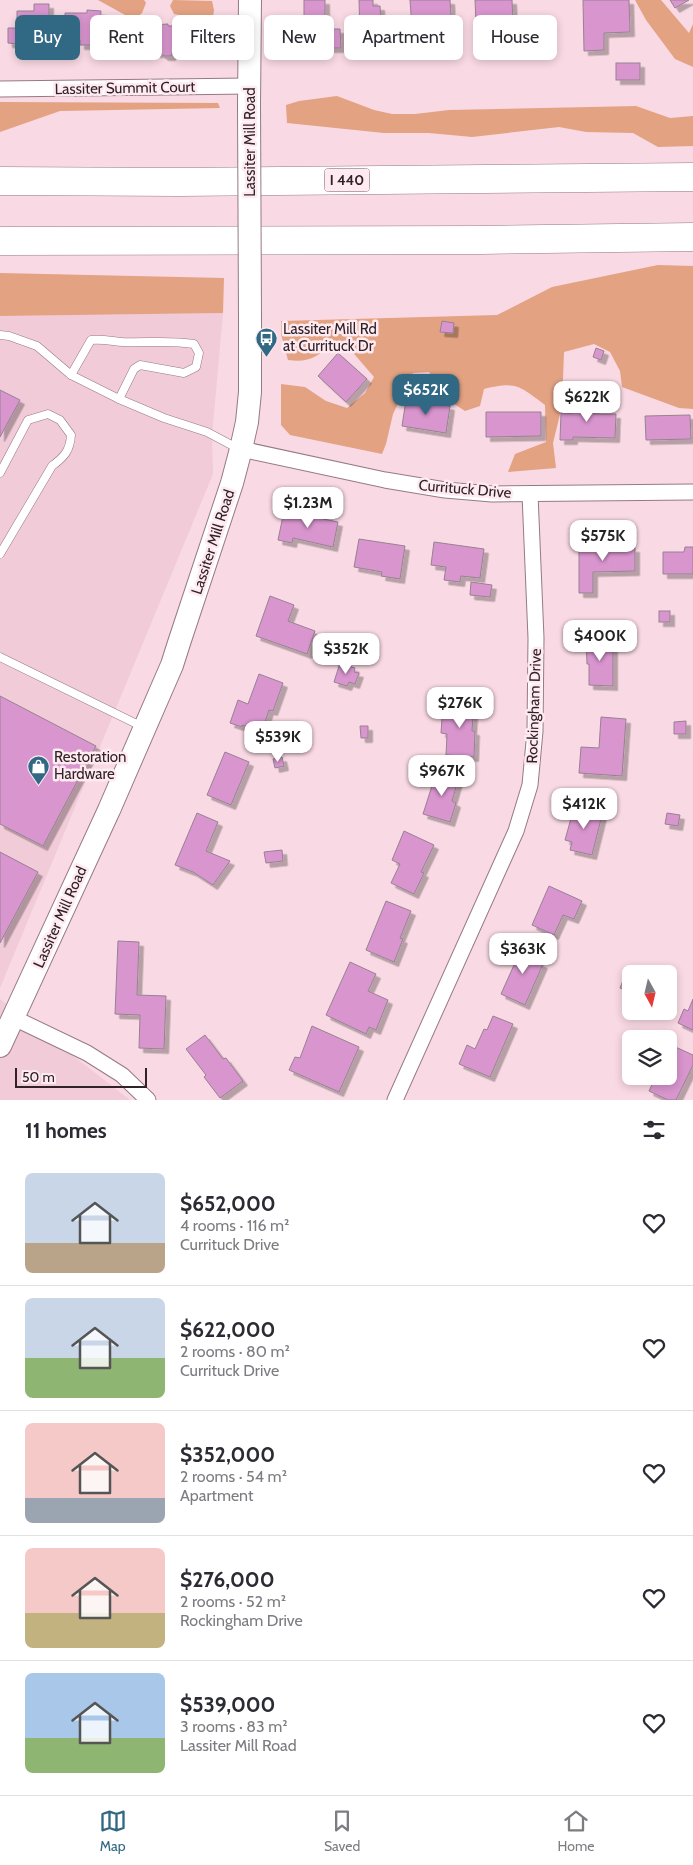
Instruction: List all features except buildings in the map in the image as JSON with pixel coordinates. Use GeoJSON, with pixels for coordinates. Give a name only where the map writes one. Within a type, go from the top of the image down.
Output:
{"type":"FeatureCollection","features":[{"type":"Feature","properties":{"kind":"highway","name":"I 440"},"geometry":{"type":"LineString","coordinates":[[0,181],[189,182],[693,177]]}},
{"type":"Feature","properties":{"kind":"highway"},"geometry":{"type":"LineString","coordinates":[[0,241],[461,240],[693,237]]}},
{"type":"Feature","properties":{"kind":"main road","name":"Lassiter Mill Road"},"geometry":{"type":"LineString","coordinates":[[0,1046],[172,665],[241,450],[250,392],[250,0]]}},
{"type":"Feature","properties":{"kind":"street","name":"Lassiter Summit Court"},"geometry":{"type":"LineString","coordinates":[[0,89],[249,96]]}},
{"type":"Feature","properties":{"kind":"street","name":"Currituck Drive"},"geometry":{"type":"LineString","coordinates":[[241,450],[385,480],[445,490],[492,494],[693,492]]}},
{"type":"Feature","properties":{"kind":"street","name":"Rockingham Drive"},"geometry":{"type":"LineString","coordinates":[[395,1100],[516,831],[530,785],[534,755],[536,702],[530,494]]}},
{"type":"Feature","properties":{"kind":"street"},"geometry":{"type":"LineString","coordinates":[[14,1018],[87,1053],[122,1075],[148,1100]]}},
{"type":"Feature","properties":{"kind":"lane"},"geometry":{"type":"LineString","coordinates":[[0,335],[9,336],[37,346],[71,375],[119,399],[164,418],[207,432],[241,450]]}},
{"type":"Feature","properties":{"kind":"lane"},"geometry":{"type":"LineString","coordinates":[[71,375],[91,340],[103,338],[121,342],[180,342],[194,344],[199,353],[196,367],[184,373],[140,365],[134,369],[119,399]]}},
{"type":"Feature","properties":{"kind":"lane"},"geometry":{"type":"LineString","coordinates":[[0,473],[28,420],[48,414],[60,420],[71,435],[70,446],[65,456],[52,466],[0,554]]}},
{"type":"Feature","properties":{"kind":"lane"},"geometry":{"type":"LineString","coordinates":[[0,657],[145,728]]}},
{"type":"Feature","properties":{"kind":"shaded area"},"geometry":{"type":"Polygon","coordinates":[[[98,0],[144,0],[146,3],[140,15],[125,15],[98,0]]]}},
{"type":"Feature","properties":{"kind":"shaded area"},"geometry":{"type":"Polygon","coordinates":[[[173,0],[212,1],[213,15],[174,14],[170,6],[173,0]]]}},
{"type":"Feature","properties":{"kind":"shaded area"},"geometry":{"type":"Polygon","coordinates":[[[635,0],[661,0],[689,33],[693,24],[693,67],[675,59],[646,20],[635,0]]]}},
{"type":"Feature","properties":{"kind":"shaded area"},"geometry":{"type":"Polygon","coordinates":[[[337,96],[374,110],[392,114],[415,114],[449,110],[636,106],[670,118],[693,116],[693,146],[658,147],[633,133],[586,132],[559,127],[472,137],[429,133],[384,133],[287,123],[286,105],[299,101],[337,96]]]}},
{"type":"Feature","properties":{"kind":"shaded area"},"geometry":{"type":"Polygon","coordinates":[[[0,102],[218,103],[220,108],[60,111],[0,132],[0,102]]]}},
{"type":"Feature","properties":{"kind":"shaded area"},"geometry":{"type":"Polygon","coordinates":[[[658,265],[693,266],[693,409],[679,408],[622,387],[620,371],[610,352],[594,344],[564,352],[562,406],[553,443],[556,468],[508,472],[515,454],[546,442],[545,405],[523,389],[504,385],[484,389],[480,406],[465,411],[445,398],[429,372],[413,373],[393,414],[382,454],[290,435],[281,425],[281,384],[305,387],[326,401],[347,408],[365,393],[374,377],[349,348],[332,343],[322,352],[307,360],[288,360],[281,334],[281,321],[497,315],[552,287],[658,265]]]}},
{"type":"Feature","properties":{"kind":"shaded area"},"geometry":{"type":"Polygon","coordinates":[[[0,273],[224,278],[223,313],[0,316],[0,273]]]}},
{"type":"Feature","properties":{"kind":"shaded area"},"geometry":{"type":"Polygon","coordinates":[[[223,313],[212,435],[213,474],[0,988],[0,316],[223,313]]]}},
{"type":"Feature","properties":{"kind":"shaded area"},"geometry":{"type":"Polygon","coordinates":[[[0,999],[130,1100],[0,1100],[0,999]]]}},
{"type":"Feature","properties":{"kind":"place","name":"Lassiter Mill Rd at Currituck Dr"},"geometry":{"type":"Point","coordinates":[267,357]}},
{"type":"Feature","properties":{"kind":"place","name":"Restoration Hardware"},"geometry":{"type":"Point","coordinates":[38,785]}}]}
